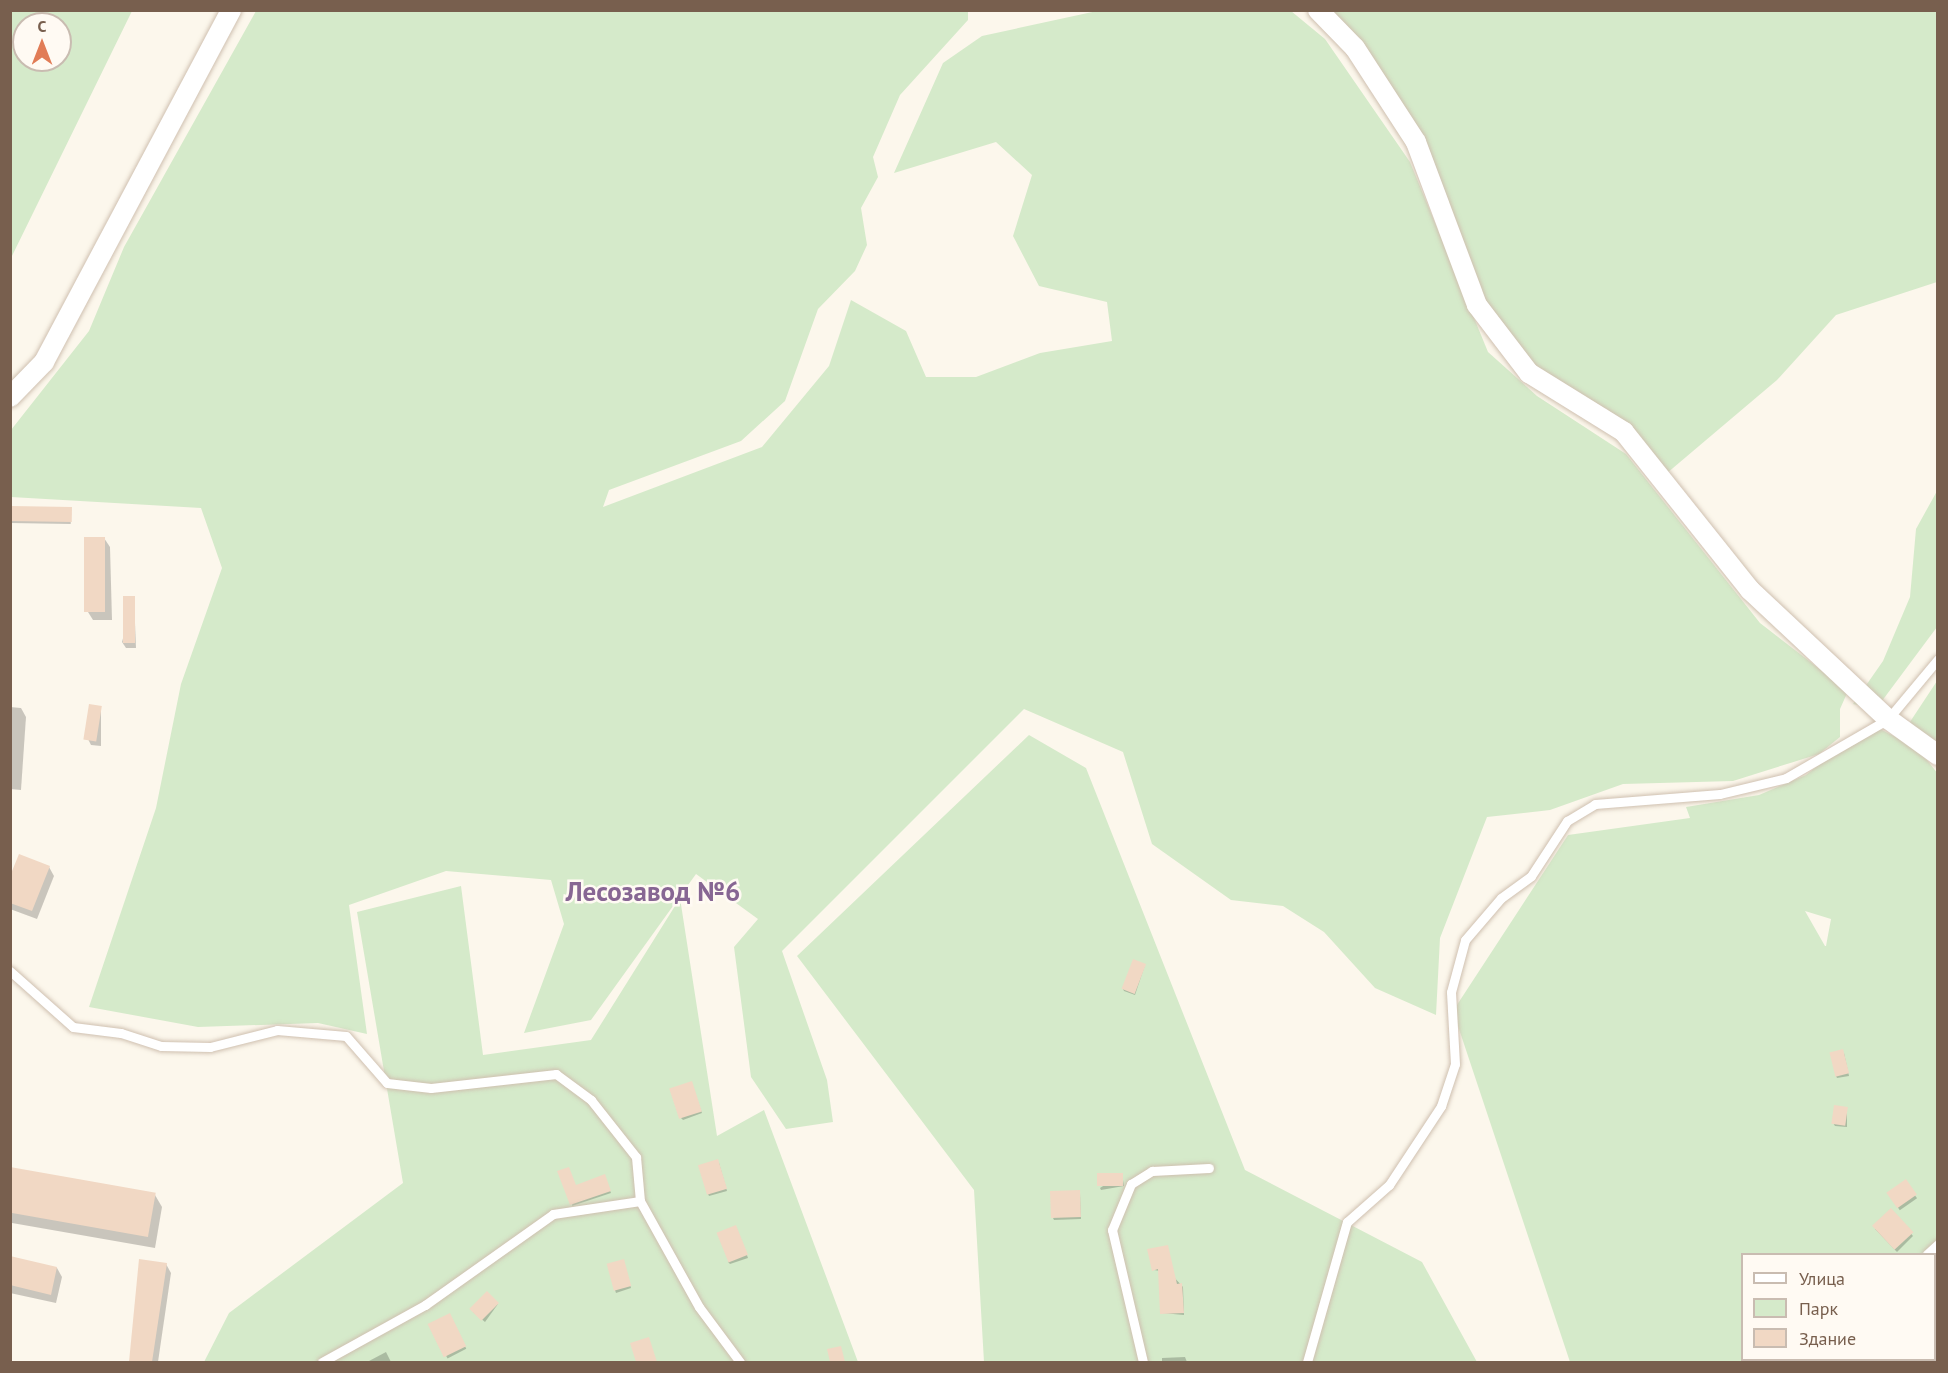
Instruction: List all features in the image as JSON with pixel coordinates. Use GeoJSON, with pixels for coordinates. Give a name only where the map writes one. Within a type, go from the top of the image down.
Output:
{"type":"FeatureCollection","features":[{"type":"Feature","properties":{"kind":"street"},"geometry":{"type":"LineString","coordinates":[[10,397],[50,353],[231,10]]}},
{"type":"Feature","properties":{"kind":"street"},"geometry":{"type":"LineString","coordinates":[[1318,10],[1355,48],[1416,142],[1477,305],[1529,373],[1624,432],[1750,590],[1888,719],[1938,755]]}},
{"type":"Feature","properties":{"kind":"lane"},"geometry":{"type":"LineString","coordinates":[[1307,1362],[1347,1222],[1389,1185],[1441,1106],[1455,1064],[1451,992],[1465,940],[1501,898],[1531,876],[1567,821],[1595,804],[1720,794],[1786,778],[1888,719],[1938,659]]}},
{"type":"Feature","properties":{"kind":"lane"},"geometry":{"type":"LineString","coordinates":[[10,971],[73,1027],[161,1046],[210,1047],[277,1030],[346,1036],[387,1083],[431,1088],[556,1074],[591,1100],[636,1156],[640,1201],[699,1307],[740,1362]]}},
{"type":"Feature","properties":{"kind":"lane"},"geometry":{"type":"LineString","coordinates":[[1143,1362],[1113,1230],[1131,1184],[1152,1171],[1209,1168]]}},
{"type":"Feature","properties":{"kind":"lane"},"geometry":{"type":"LineString","coordinates":[[322,1362],[425,1305],[553,1214],[640,1201]]}},
{"type":"Feature","properties":{"kind":"green space"},"geometry":{"type":"Polygon","coordinates":[[[1331,10],[1937,11],[1937,282],[1836,315],[1777,380],[1660,479],[1607,409],[1550,390],[1488,316],[1423,163],[1331,10]]]}},
{"type":"Feature","properties":{"kind":"green space"},"geometry":{"type":"Polygon","coordinates":[[[10,11],[132,11],[11,258],[10,11]]]}},
{"type":"Feature","properties":{"kind":"green space"},"geometry":{"type":"Polygon","coordinates":[[[256,11],[968,11],[968,20],[900,95],[873,157],[878,177],[861,208],[867,245],[855,271],[818,309],[785,401],[741,441],[609,490],[603,507],[762,447],[829,366],[851,300],[906,331],[926,377],[976,377],[1040,353],[1112,341],[1107,302],[1039,286],[1013,236],[1032,175],[996,142],[894,173],[943,63],[982,36],[1097,11],[1291,11],[1325,39],[1410,162],[1488,352],[1537,396],[1626,454],[1760,623],[1848,691],[1840,709],[1840,737],[1819,754],[1733,781],[1623,784],[1550,810],[1487,817],[1440,938],[1436,1015],[1375,988],[1324,932],[1283,906],[1231,900],[1152,844],[1123,752],[1024,709],[782,951],[827,1080],[833,1122],[786,1129],[751,1077],[734,947],[758,919],[696,874],[591,1020],[524,1033],[564,924],[551,880],[446,871],[349,905],[367,1034],[318,1023],[198,1027],[89,1007],[156,808],[181,684],[222,568],[201,508],[11,497],[11,430],[89,331],[124,247],[256,11]]]}},
{"type":"Feature","properties":{"kind":"green space"},"geometry":{"type":"Polygon","coordinates":[[[1937,491],[1937,627],[1876,709],[1853,704],[1883,661],[1910,597],[1916,529],[1937,491]]]}},
{"type":"Feature","properties":{"kind":"green space"},"geometry":{"type":"Polygon","coordinates":[[[1937,681],[1937,764],[1919,750],[1938,774],[1937,1362],[1570,1362],[1453,1011],[1568,835],[1690,818],[1686,807],[1759,795],[1806,775],[1850,740],[1880,729],[1915,747],[1904,731],[1937,681]],[[1805,911],[1825,946],[1826,946],[1831,919],[1805,911]]]}},
{"type":"Feature","properties":{"kind":"green space"},"geometry":{"type":"Polygon","coordinates":[[[1029,735],[1086,768],[1245,1170],[1422,1262],[1477,1362],[984,1362],[974,1190],[797,956],[1029,735]]]}},
{"type":"Feature","properties":{"kind":"green space"},"geometry":{"type":"Polygon","coordinates":[[[461,886],[483,1055],[591,1040],[680,898],[717,1136],[764,1110],[858,1362],[204,1362],[229,1313],[403,1183],[357,912],[461,886]]]}},
{"type":"Feature","properties":{"kind":"building"},"geometry":{"type":"Polygon","coordinates":[[[10,506],[72,507],[72,522],[10,521],[10,506]]]}},
{"type":"Feature","properties":{"kind":"building"},"geometry":{"type":"Polygon","coordinates":[[[84,537],[105,537],[105,612],[84,612],[84,537]]]}},
{"type":"Feature","properties":{"kind":"building"},"geometry":{"type":"Polygon","coordinates":[[[123,596],[135,596],[135,643],[123,643],[123,596]]]}},
{"type":"Feature","properties":{"kind":"building"},"geometry":{"type":"Polygon","coordinates":[[[89,704],[102,706],[96,742],[83,740],[89,704]]]}},
{"type":"Feature","properties":{"kind":"building"},"geometry":{"type":"Polygon","coordinates":[[[19,854],[50,866],[32,911],[10,903],[10,876],[19,854]]]}},
{"type":"Feature","properties":{"kind":"building"},"geometry":{"type":"Polygon","coordinates":[[[1133,959],[1146,964],[1135,994],[1122,989],[1133,959]]]}},
{"type":"Feature","properties":{"kind":"building"},"geometry":{"type":"Polygon","coordinates":[[[1843,1049],[1849,1073],[1835,1077],[1829,1052],[1843,1049]]]}},
{"type":"Feature","properties":{"kind":"building"},"geometry":{"type":"Polygon","coordinates":[[[692,1081],[702,1111],[679,1119],[669,1088],[692,1081]]]}},
{"type":"Feature","properties":{"kind":"building"},"geometry":{"type":"Polygon","coordinates":[[[1834,1105],[1848,1107],[1845,1126],[1831,1124],[1834,1105]]]}},
{"type":"Feature","properties":{"kind":"building"},"geometry":{"type":"Polygon","coordinates":[[[718,1159],[727,1189],[707,1195],[698,1165],[718,1159]]]}},
{"type":"Feature","properties":{"kind":"building"},"geometry":{"type":"Polygon","coordinates":[[[10,1167],[156,1193],[148,1237],[10,1213],[10,1167]]]}},
{"type":"Feature","properties":{"kind":"building"},"geometry":{"type":"Polygon","coordinates":[[[569,1167],[576,1185],[605,1174],[611,1191],[570,1205],[557,1171],[569,1167]]]}},
{"type":"Feature","properties":{"kind":"building"},"geometry":{"type":"Polygon","coordinates":[[[1097,1173],[1123,1173],[1123,1186],[1097,1186],[1097,1173]]]}},
{"type":"Feature","properties":{"kind":"building"},"geometry":{"type":"Polygon","coordinates":[[[1906,1179],[1917,1195],[1897,1208],[1886,1193],[1906,1179]]]}},
{"type":"Feature","properties":{"kind":"building"},"geometry":{"type":"Polygon","coordinates":[[[1080,1190],[1081,1217],[1051,1218],[1050,1191],[1080,1190]]]}},
{"type":"Feature","properties":{"kind":"building"},"geometry":{"type":"Polygon","coordinates":[[[1891,1208],[1914,1232],[1894,1250],[1872,1226],[1891,1208]]]}},
{"type":"Feature","properties":{"kind":"building"},"geometry":{"type":"Polygon","coordinates":[[[736,1225],[748,1255],[729,1263],[717,1233],[736,1225]]]}},
{"type":"Feature","properties":{"kind":"building"},"geometry":{"type":"Polygon","coordinates":[[[1168,1245],[1177,1284],[1182,1283],[1184,1313],[1160,1314],[1158,1269],[1152,1271],[1147,1249],[1168,1245]]]}},
{"type":"Feature","properties":{"kind":"building"},"geometry":{"type":"Polygon","coordinates":[[[10,1256],[57,1267],[51,1295],[10,1285],[10,1256]]]}},
{"type":"Feature","properties":{"kind":"building"},"geometry":{"type":"Polygon","coordinates":[[[139,1259],[167,1263],[152,1362],[129,1362],[139,1259]]]}},
{"type":"Feature","properties":{"kind":"building"},"geometry":{"type":"Polygon","coordinates":[[[624,1259],[631,1286],[614,1291],[607,1264],[624,1259]]]}},
{"type":"Feature","properties":{"kind":"building"},"geometry":{"type":"Polygon","coordinates":[[[487,1291],[499,1303],[481,1321],[469,1309],[487,1291]]]}},
{"type":"Feature","properties":{"kind":"building"},"geometry":{"type":"Polygon","coordinates":[[[450,1313],[466,1346],[444,1357],[428,1324],[450,1313]]]}},
{"type":"Feature","properties":{"kind":"building"},"geometry":{"type":"Polygon","coordinates":[[[649,1337],[657,1362],[636,1362],[630,1343],[649,1337]]]}},
{"type":"Feature","properties":{"kind":"building"},"geometry":{"type":"Polygon","coordinates":[[[841,1346],[845,1362],[830,1362],[827,1349],[841,1346]]]}},
{"type":"Feature","properties":{"kind":"district","name":"Лесозавод №6"},"geometry":{"type":"Point","coordinates":[653,892]}}]}
